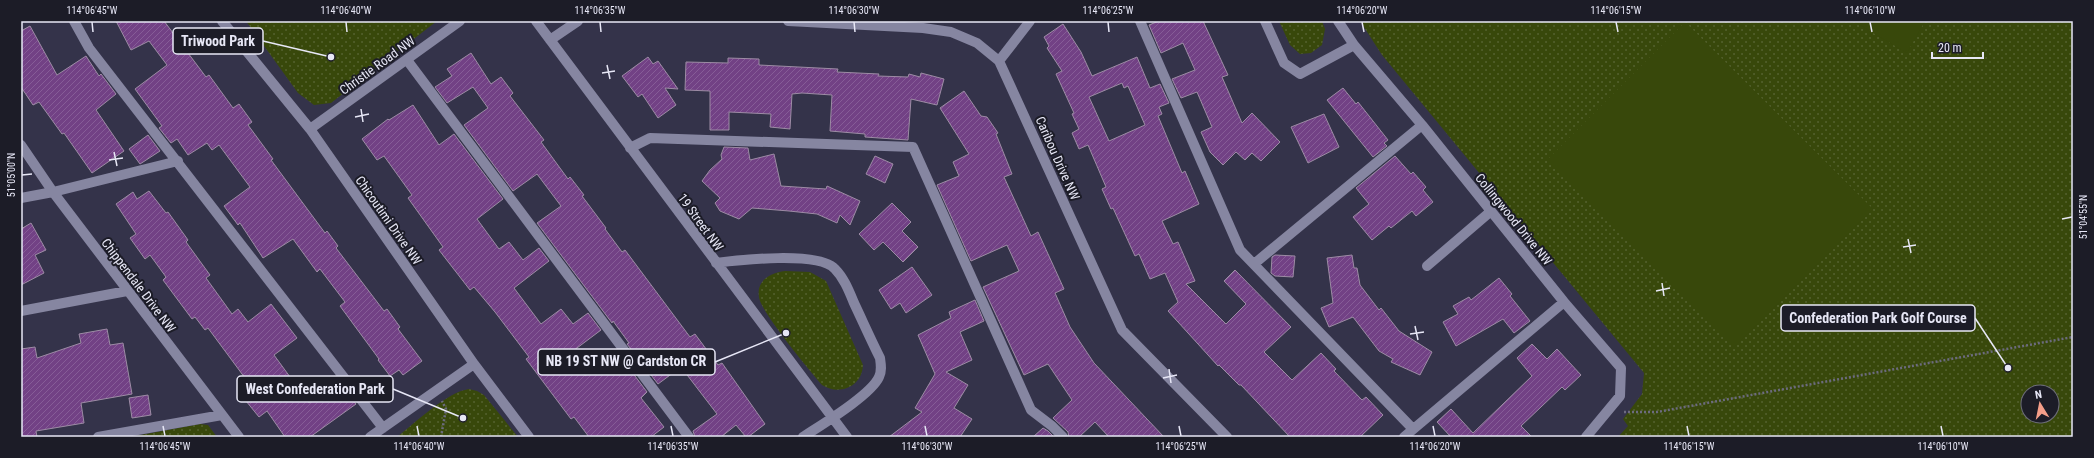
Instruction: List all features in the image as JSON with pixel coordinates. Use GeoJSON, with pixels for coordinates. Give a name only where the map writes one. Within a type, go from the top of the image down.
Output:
{"type":"FeatureCollection","features":[{"type":"Feature","properties":{"kind":"street"},"geometry":{"type":"LineString","coordinates":[[74,21],[89,48],[178,161],[383,428]]}},
{"type":"Feature","properties":{"kind":"street","name":"Chicoutimi Drive NW"},"geometry":{"type":"LineString","coordinates":[[222,21],[310,129],[474,364],[530,437]]}},
{"type":"Feature","properties":{"kind":"street","name":"Christie Road NW"},"geometry":{"type":"LineString","coordinates":[[310,129],[460,21]]}},
{"type":"Feature","properties":{"kind":"street","name":"19 Street NW"},"geometry":{"type":"LineString","coordinates":[[536,21],[846,437]]}},
{"type":"Feature","properties":{"kind":"street"},"geometry":{"type":"LineString","coordinates":[[550,40],[578,21]]}},
{"type":"Feature","properties":{"kind":"street","name":"Caribou Drive NW"},"geometry":{"type":"LineString","coordinates":[[788,21],[923,28],[951,32],[977,42],[999,61],[1122,330],[1227,437]]}},
{"type":"Feature","properties":{"kind":"street"},"geometry":{"type":"LineString","coordinates":[[999,61],[1030,21]]}},
{"type":"Feature","properties":{"kind":"street"},"geometry":{"type":"LineString","coordinates":[[1140,21],[1240,250],[1413,429]]}},
{"type":"Feature","properties":{"kind":"street"},"geometry":{"type":"LineString","coordinates":[[1265,21],[1284,63],[1300,74],[1354,45]]}},
{"type":"Feature","properties":{"kind":"street","name":"Collingwood Drive NW"},"geometry":{"type":"LineString","coordinates":[[1338,21],[1354,45],[1422,125],[1490,212],[1564,302],[1621,368],[1620,396],[1586,437]]}},
{"type":"Feature","properties":{"kind":"street"},"geometry":{"type":"LineString","coordinates":[[407,60],[689,437]]}},
{"type":"Feature","properties":{"kind":"street"},"geometry":{"type":"LineString","coordinates":[[1254,264],[1422,125]]}},
{"type":"Feature","properties":{"kind":"street"},"geometry":{"type":"LineString","coordinates":[[630,148],[650,138],[913,147],[1031,410],[1052,426],[1063,437]]}},
{"type":"Feature","properties":{"kind":"street","name":"Chippendale Drive NW"},"geometry":{"type":"LineString","coordinates":[[21,145],[53,192],[239,437]]}},
{"type":"Feature","properties":{"kind":"street"},"geometry":{"type":"LineString","coordinates":[[21,198],[53,192],[178,161]]}},
{"type":"Feature","properties":{"kind":"street"},"geometry":{"type":"LineString","coordinates":[[1427,266],[1490,212]]}},
{"type":"Feature","properties":{"kind":"street"},"geometry":{"type":"LineString","coordinates":[[716,264],[748,259],[812,259],[824,262],[834,267],[844,281],[880,358],[881,370],[878,379],[868,390],[803,437]]}},
{"type":"Feature","properties":{"kind":"street"},"geometry":{"type":"LineString","coordinates":[[21,311],[127,291]]}},
{"type":"Feature","properties":{"kind":"street"},"geometry":{"type":"LineString","coordinates":[[1404,437],[1564,302]]}},
{"type":"Feature","properties":{"kind":"street"},"geometry":{"type":"LineString","coordinates":[[370,437],[474,364]]}},
{"type":"Feature","properties":{"kind":"street"},"geometry":{"type":"LineString","coordinates":[[98,437],[222,415]]}},
{"type":"Feature","properties":{"kind":"path"},"geometry":{"type":"LineString","coordinates":[[1606,412],[1656,412],[2073,337]]}},
{"type":"Feature","properties":{"kind":"path"},"geometry":{"type":"LineString","coordinates":[[437,390],[446,409],[441,437]]}},
{"type":"Feature","properties":{"kind":"green space"},"geometry":{"type":"Polygon","coordinates":[[[246,21],[437,21],[331,103],[314,105],[298,93],[246,21]]]}},
{"type":"Feature","properties":{"kind":"green space"},"geometry":{"type":"Polygon","coordinates":[[[1279,21],[1322,21],[1325,29],[1322,45],[1311,53],[1300,54],[1290,45],[1279,21]]]}},
{"type":"Feature","properties":{"kind":"green space"},"geometry":{"type":"Polygon","coordinates":[[[1360,21],[2073,21],[2073,437],[1618,437],[1628,426],[1623,419],[1642,394],[1644,373],[1382,55],[1360,21]]]}},
{"type":"Feature","properties":{"kind":"green space"},"geometry":{"type":"Polygon","coordinates":[[[1853,21],[1925,21],[1907,53],[1853,21]]]}},
{"type":"Feature","properties":{"kind":"green space"},"geometry":{"type":"Polygon","coordinates":[[[1685,22],[1873,209],[1734,347],[1547,160],[1685,22]]]}},
{"type":"Feature","properties":{"kind":"green space"},"geometry":{"type":"Polygon","coordinates":[[[785,271],[810,272],[826,281],[863,365],[862,373],[854,384],[835,390],[822,385],[786,341],[768,315],[759,297],[760,286],[766,278],[785,271]]]}},
{"type":"Feature","properties":{"kind":"green space"},"geometry":{"type":"Polygon","coordinates":[[[469,389],[484,395],[518,437],[397,437],[441,402],[460,391],[469,389]]]}},
{"type":"Feature","properties":{"kind":"green space"},"geometry":{"type":"Polygon","coordinates":[[[200,424],[208,425],[217,437],[130,437],[200,424]]]}},
{"type":"Feature","properties":{"kind":"building"},"geometry":{"type":"Polygon","coordinates":[[[116,21],[164,21],[206,77],[209,75],[233,108],[239,104],[252,122],[248,125],[273,159],[271,160],[325,233],[327,231],[338,246],[336,248],[384,311],[387,309],[400,327],[398,329],[422,361],[403,375],[399,370],[390,376],[340,306],[345,302],[320,269],[317,272],[293,239],[263,258],[240,223],[238,225],[224,206],[250,187],[219,145],[212,150],[207,143],[188,155],[177,139],[171,143],[159,128],[162,126],[135,89],[167,65],[149,41],[131,50],[116,21]]]}},
{"type":"Feature","properties":{"kind":"building"},"geometry":{"type":"Polygon","coordinates":[[[1159,21],[1203,21],[1228,75],[1222,77],[1242,123],[1252,113],[1280,142],[1261,161],[1252,153],[1245,160],[1236,152],[1223,165],[1210,152],[1201,132],[1212,127],[1197,92],[1181,98],[1172,79],[1195,70],[1183,43],[1161,53],[1149,25],[1159,21]]]}},
{"type":"Feature","properties":{"kind":"building"},"geometry":{"type":"Polygon","coordinates":[[[1063,24],[1081,52],[1092,76],[1137,57],[1150,88],[1160,84],[1169,103],[1159,107],[1162,114],[1158,116],[1182,173],[1185,171],[1199,204],[1162,221],[1173,244],[1178,242],[1195,281],[1186,284],[1226,324],[1246,304],[1224,281],[1235,270],[1291,327],[1264,352],[1292,380],[1321,353],[1336,369],[1334,371],[1362,400],[1366,397],[1383,415],[1360,437],[1290,437],[1241,385],[1239,385],[1219,365],[1218,366],[1168,311],[1178,302],[1165,273],[1150,279],[1139,254],[1135,256],[1113,208],[1111,209],[1102,189],[1106,187],[1088,145],[1079,149],[1072,133],[1079,129],[1072,114],[1074,113],[1056,74],[1062,71],[1047,48],[1049,46],[1044,37],[1063,24]],[[1122,83],[1089,97],[1109,141],[1145,125],[1128,86],[1124,88],[1122,83]]]}},
{"type":"Feature","properties":{"kind":"building"},"geometry":{"type":"Polygon","coordinates":[[[30,26],[57,75],[86,56],[99,76],[101,74],[116,94],[96,110],[124,151],[92,173],[64,133],[62,134],[39,102],[33,105],[21,87],[21,31],[30,26]]]}},
{"type":"Feature","properties":{"kind":"building"},"geometry":{"type":"Polygon","coordinates":[[[471,53],[491,84],[501,77],[513,93],[510,96],[544,140],[541,142],[568,179],[570,177],[584,195],[582,196],[622,252],[625,250],[690,337],[695,334],[718,365],[722,363],[765,424],[748,437],[746,437],[736,425],[721,437],[695,437],[693,431],[717,414],[681,367],[658,384],[627,344],[629,343],[613,321],[612,323],[537,223],[561,206],[537,174],[513,191],[464,125],[488,108],[473,87],[447,103],[435,87],[452,76],[447,69],[471,53]]]}},
{"type":"Feature","properties":{"kind":"building"},"geometry":{"type":"Polygon","coordinates":[[[648,57],[653,64],[658,61],[678,89],[665,88],[676,105],[658,118],[642,94],[638,97],[622,76],[648,57]]]}},
{"type":"Feature","properties":{"kind":"building"},"geometry":{"type":"Polygon","coordinates":[[[728,58],[759,59],[759,65],[838,69],[837,72],[879,74],[878,76],[908,77],[909,74],[920,77],[921,73],[944,79],[937,105],[911,99],[908,140],[865,137],[865,134],[830,131],[832,95],[802,93],[792,94],[790,129],[770,127],[771,114],[729,112],[729,130],[710,130],[710,91],[685,90],[686,62],[728,63],[728,58]]]}},
{"type":"Feature","properties":{"kind":"building"},"geometry":{"type":"Polygon","coordinates":[[[1343,88],[1356,104],[1358,102],[1388,140],[1384,143],[1387,146],[1373,157],[1327,100],[1343,88]]]}},
{"type":"Feature","properties":{"kind":"building"},"geometry":{"type":"Polygon","coordinates":[[[964,91],[981,116],[987,117],[998,133],[996,134],[1012,174],[1004,177],[1031,236],[1038,232],[1064,289],[1055,293],[1070,327],[1094,363],[1164,437],[1109,437],[1095,422],[1079,437],[1069,437],[1068,432],[1053,418],[1072,400],[1048,364],[1024,375],[983,287],[1019,271],[1007,245],[971,261],[937,185],[959,176],[953,162],[969,154],[940,108],[964,91]]]}},
{"type":"Feature","properties":{"kind":"building"},"geometry":{"type":"Polygon","coordinates":[[[413,105],[439,145],[454,134],[503,199],[477,219],[499,249],[509,242],[523,260],[539,248],[549,261],[514,288],[541,324],[561,309],[573,324],[588,313],[601,330],[569,354],[585,376],[617,352],[647,392],[641,398],[664,427],[651,437],[589,437],[574,417],[571,419],[526,359],[529,357],[495,312],[474,287],[470,290],[439,250],[443,247],[408,198],[412,195],[384,156],[377,160],[362,139],[388,119],[389,120],[413,105]]]}},
{"type":"Feature","properties":{"kind":"building"},"geometry":{"type":"Polygon","coordinates":[[[1324,114],[1339,147],[1308,163],[1291,127],[1324,114]]]}},
{"type":"Feature","properties":{"kind":"building"},"geometry":{"type":"Polygon","coordinates":[[[148,135],[160,151],[140,164],[129,149],[148,135]]]}},
{"type":"Feature","properties":{"kind":"building"},"geometry":{"type":"Polygon","coordinates":[[[724,147],[748,148],[750,160],[774,154],[781,186],[826,189],[827,186],[860,201],[850,225],[840,215],[837,223],[817,214],[789,211],[752,208],[739,219],[720,211],[715,203],[720,198],[702,181],[710,170],[722,159],[721,155],[724,147]]]}},
{"type":"Feature","properties":{"kind":"building"},"geometry":{"type":"Polygon","coordinates":[[[875,156],[893,164],[885,183],[866,174],[875,156]]]}},
{"type":"Feature","properties":{"kind":"building"},"geometry":{"type":"Polygon","coordinates":[[[1395,156],[1411,174],[1413,172],[1426,187],[1423,190],[1433,202],[1416,216],[1412,211],[1391,228],[1389,226],[1372,240],[1353,217],[1369,204],[1356,188],[1395,156]]]}},
{"type":"Feature","properties":{"kind":"building"},"geometry":{"type":"Polygon","coordinates":[[[149,191],[166,213],[168,212],[188,240],[186,242],[210,275],[206,278],[232,314],[238,309],[248,322],[271,304],[297,338],[274,355],[309,403],[331,387],[340,400],[348,394],[356,404],[310,437],[285,437],[267,411],[259,417],[246,401],[252,396],[241,381],[245,378],[208,328],[205,330],[195,317],[192,319],[163,280],[166,277],[150,255],[145,259],[130,238],[136,234],[116,204],[133,192],[137,199],[149,191]]]}},
{"type":"Feature","properties":{"kind":"building"},"geometry":{"type":"Polygon","coordinates":[[[892,203],[911,222],[902,231],[918,247],[903,262],[883,242],[874,250],[859,234],[892,203]]]}},
{"type":"Feature","properties":{"kind":"building"},"geometry":{"type":"Polygon","coordinates":[[[31,223],[46,250],[35,255],[44,273],[21,285],[21,229],[31,223]]]}},
{"type":"Feature","properties":{"kind":"building"},"geometry":{"type":"Polygon","coordinates":[[[1275,255],[1295,256],[1293,277],[1275,276],[1271,273],[1272,257],[1275,255]]]}},
{"type":"Feature","properties":{"kind":"building"},"geometry":{"type":"Polygon","coordinates":[[[1352,255],[1354,268],[1357,268],[1360,285],[1379,310],[1381,308],[1399,331],[1432,352],[1420,375],[1391,362],[1393,359],[1379,351],[1353,317],[1329,327],[1321,308],[1333,303],[1327,258],[1352,255]]]}},
{"type":"Feature","properties":{"kind":"building"},"geometry":{"type":"Polygon","coordinates":[[[912,267],[932,295],[906,313],[900,303],[891,309],[879,290],[912,267]]]}},
{"type":"Feature","properties":{"kind":"building"},"geometry":{"type":"Polygon","coordinates":[[[1499,278],[1512,294],[1510,296],[1530,321],[1514,333],[1503,319],[1456,346],[1443,322],[1458,314],[1453,306],[1469,297],[1471,300],[1499,278]]]}},
{"type":"Feature","properties":{"kind":"building"},"geometry":{"type":"Polygon","coordinates":[[[975,300],[984,321],[960,332],[972,360],[946,372],[968,385],[954,408],[972,419],[960,437],[889,437],[922,412],[915,408],[935,374],[918,335],[951,318],[949,312],[975,300]]]}},
{"type":"Feature","properties":{"kind":"building"},"geometry":{"type":"Polygon","coordinates":[[[107,329],[110,345],[123,343],[132,394],[81,403],[84,423],[36,431],[37,437],[21,437],[21,349],[35,347],[37,358],[81,343],[79,334],[107,329]]]}},
{"type":"Feature","properties":{"kind":"building"},"geometry":{"type":"Polygon","coordinates":[[[1532,344],[1547,359],[1557,349],[1581,375],[1565,390],[1562,387],[1521,426],[1532,437],[1451,437],[1437,422],[1451,409],[1473,433],[1532,376],[1517,358],[1532,344]]]}},
{"type":"Feature","properties":{"kind":"building"},"geometry":{"type":"Polygon","coordinates":[[[148,395],[151,415],[132,418],[129,398],[148,395]]]}},
{"type":"Feature","properties":{"kind":"building"},"geometry":{"type":"Polygon","coordinates":[[[1043,428],[1048,431],[1054,437],[1033,437],[1043,428]]]}},
{"type":"Feature","properties":{"kind":"place","name":"Triwood Park"},"geometry":{"type":"Point","coordinates":[331,57]}},
{"type":"Feature","properties":{"kind":"place","name":"NB 19 ST NW @ Cardston CR"},"geometry":{"type":"Point","coordinates":[786,333]}},
{"type":"Feature","properties":{"kind":"place","name":"Confederation Park Golf Course"},"geometry":{"type":"Point","coordinates":[2008,368]}},
{"type":"Feature","properties":{"kind":"place","name":"West Confederation Park"},"geometry":{"type":"Point","coordinates":[463,418]}}]}
